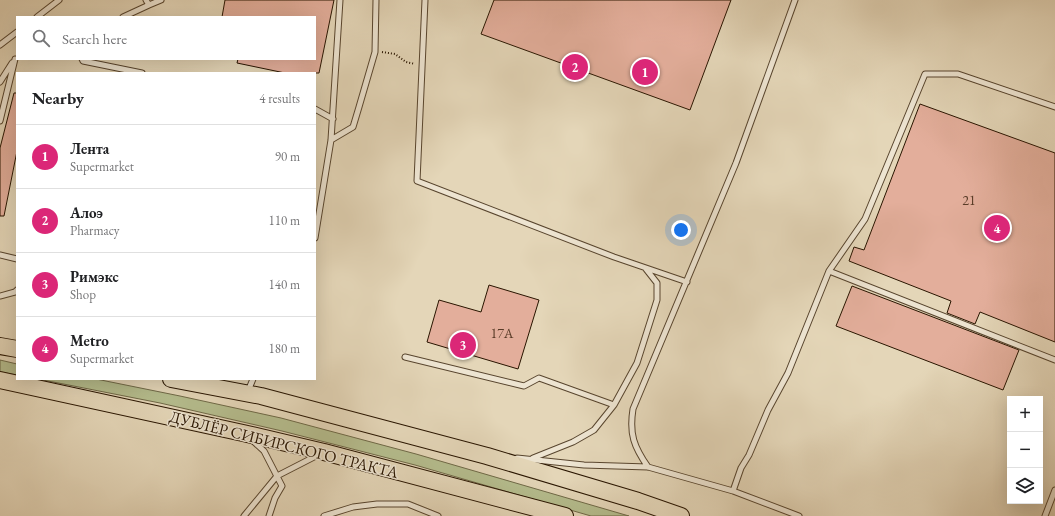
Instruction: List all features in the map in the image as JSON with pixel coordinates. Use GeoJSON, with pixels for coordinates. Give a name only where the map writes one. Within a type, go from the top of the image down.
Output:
{"type":"FeatureCollection","features":[{"type":"Feature","properties":{"kind":"main road"},"geometry":{"type":"LineString","coordinates":[[0,346],[16,349]]}},
{"type":"Feature","properties":{"kind":"main road","name":"ДУБЛЁР СИБИРСКОГО ТРАКТА"},"geometry":{"type":"LineString","coordinates":[[0,380],[324,452],[565,516]]}},
{"type":"Feature","properties":{"kind":"main road"},"geometry":{"type":"LineString","coordinates":[[176,380],[247,394],[487,456],[638,501],[681,516]]}},
{"type":"Feature","properties":{"kind":"lane"},"geometry":{"type":"LineString","coordinates":[[38,16],[58,0]]}},
{"type":"Feature","properties":{"kind":"lane"},"geometry":{"type":"LineString","coordinates":[[146,0],[149,5]]}},
{"type":"Feature","properties":{"kind":"lane"},"geometry":{"type":"LineString","coordinates":[[125,16],[161,0]]}},
{"type":"Feature","properties":{"kind":"lane"},"geometry":{"type":"LineString","coordinates":[[316,232],[331,140],[340,0]]}},
{"type":"Feature","properties":{"kind":"lane"},"geometry":{"type":"LineString","coordinates":[[331,140],[352,127],[359,107],[375,52],[376,0]]}},
{"type":"Feature","properties":{"kind":"lane"},"geometry":{"type":"LineString","coordinates":[[425,0],[416,179],[418,183],[646,269],[687,282]]}},
{"type":"Feature","properties":{"kind":"lane"},"geometry":{"type":"LineString","coordinates":[[648,467],[637,452],[632,435],[631,422],[633,409],[736,163],[795,0]]}},
{"type":"Feature","properties":{"kind":"lane"},"geometry":{"type":"LineString","coordinates":[[0,45],[16,33]]}},
{"type":"Feature","properties":{"kind":"lane"},"geometry":{"type":"LineString","coordinates":[[0,82],[16,58]]}},
{"type":"Feature","properties":{"kind":"lane"},"geometry":{"type":"LineString","coordinates":[[0,121],[16,58]]}},
{"type":"Feature","properties":{"kind":"lane"},"geometry":{"type":"LineString","coordinates":[[82,60],[83,62],[137,72]]}},
{"type":"Feature","properties":{"kind":"lane"},"geometry":{"type":"LineString","coordinates":[[733,491],[741,468],[750,455],[768,410],[788,373],[829,271],[865,218],[925,74],[958,74],[1055,108]]}},
{"type":"Feature","properties":{"kind":"lane"},"geometry":{"type":"LineString","coordinates":[[316,110],[333,119]]}},
{"type":"Feature","properties":{"kind":"lane"},"geometry":{"type":"LineString","coordinates":[[0,255],[16,259]]}},
{"type":"Feature","properties":{"kind":"lane"},"geometry":{"type":"LineString","coordinates":[[532,459],[573,442],[594,430],[614,405],[637,363],[657,300],[657,283],[646,269]]}},
{"type":"Feature","properties":{"kind":"lane"},"geometry":{"type":"LineString","coordinates":[[829,271],[1055,360]]}},
{"type":"Feature","properties":{"kind":"lane"},"geometry":{"type":"LineString","coordinates":[[0,296],[16,292]]}},
{"type":"Feature","properties":{"kind":"lane"},"geometry":{"type":"LineString","coordinates":[[405,357],[524,386],[538,378],[614,405]]}},
{"type":"Feature","properties":{"kind":"lane"},"geometry":{"type":"LineString","coordinates":[[210,380],[224,389]]}},
{"type":"Feature","properties":{"kind":"lane"},"geometry":{"type":"LineString","coordinates":[[247,394],[253,380]]}},
{"type":"Feature","properties":{"kind":"lane"},"geometry":{"type":"LineString","coordinates":[[243,433],[264,451],[282,486],[275,498],[269,516]]}},
{"type":"Feature","properties":{"kind":"lane"},"geometry":{"type":"LineString","coordinates":[[238,516],[244,515],[277,476],[324,452]]}},
{"type":"Feature","properties":{"kind":"lane"},"geometry":{"type":"LineString","coordinates":[[487,456],[584,465],[648,467],[733,491],[800,516]]}},
{"type":"Feature","properties":{"kind":"lane"},"geometry":{"type":"LineString","coordinates":[[1045,516],[1055,490]]}},
{"type":"Feature","properties":{"kind":"lane"},"geometry":{"type":"LineString","coordinates":[[324,516],[353,507],[377,504],[408,504],[438,516]]}},
{"type":"Feature","properties":{"kind":"path"},"geometry":{"type":"LineString","coordinates":[[375,52],[395,54],[406,62],[422,66]]}},
{"type":"Feature","properties":{"kind":"green space"},"geometry":{"type":"Polygon","coordinates":[[[0,360],[16,364],[16,375],[0,372],[0,360]]]}},
{"type":"Feature","properties":{"kind":"green space"},"geometry":{"type":"Polygon","coordinates":[[[43,380],[101,380],[281,418],[416,454],[629,516],[591,516],[415,465],[282,431],[160,403],[43,380]]]}},
{"type":"Feature","properties":{"kind":"building"},"geometry":{"type":"Polygon","coordinates":[[[225,0],[334,0],[319,73],[280,72],[237,63],[238,60],[316,60],[316,16],[222,16],[225,0]]]}},
{"type":"Feature","properties":{"kind":"building"},"geometry":{"type":"Polygon","coordinates":[[[494,0],[731,0],[690,110],[481,34],[494,0]]]}},
{"type":"Feature","properties":{"kind":"building"},"geometry":{"type":"Polygon","coordinates":[[[14,93],[16,93],[16,156],[4,216],[0,216],[0,148],[14,93]]]}},
{"type":"Feature","properties":{"kind":"building"},"geometry":{"type":"Polygon","coordinates":[[[920,104],[1055,153],[1055,342],[980,312],[975,324],[947,313],[951,301],[849,261],[854,247],[864,250],[920,104]]]}},
{"type":"Feature","properties":{"kind":"building"},"geometry":{"type":"Polygon","coordinates":[[[489,285],[539,300],[518,369],[427,342],[439,300],[481,312],[489,285]]]}},
{"type":"Feature","properties":{"kind":"building"},"geometry":{"type":"Polygon","coordinates":[[[852,286],[1019,350],[1003,390],[836,326],[852,286]]]}},
{"type":"Feature","properties":{"kind":"place","name":"Алоэ"},"geometry":{"type":"Point","coordinates":[575,67]}},
{"type":"Feature","properties":{"kind":"place","name":"Лента"},"geometry":{"type":"Point","coordinates":[645,72]}},
{"type":"Feature","properties":{"kind":"place","name":"Metro"},"geometry":{"type":"Point","coordinates":[997,228]}},
{"type":"Feature","properties":{"kind":"place","name":"Римэкс"},"geometry":{"type":"Point","coordinates":[463,345]}}]}
